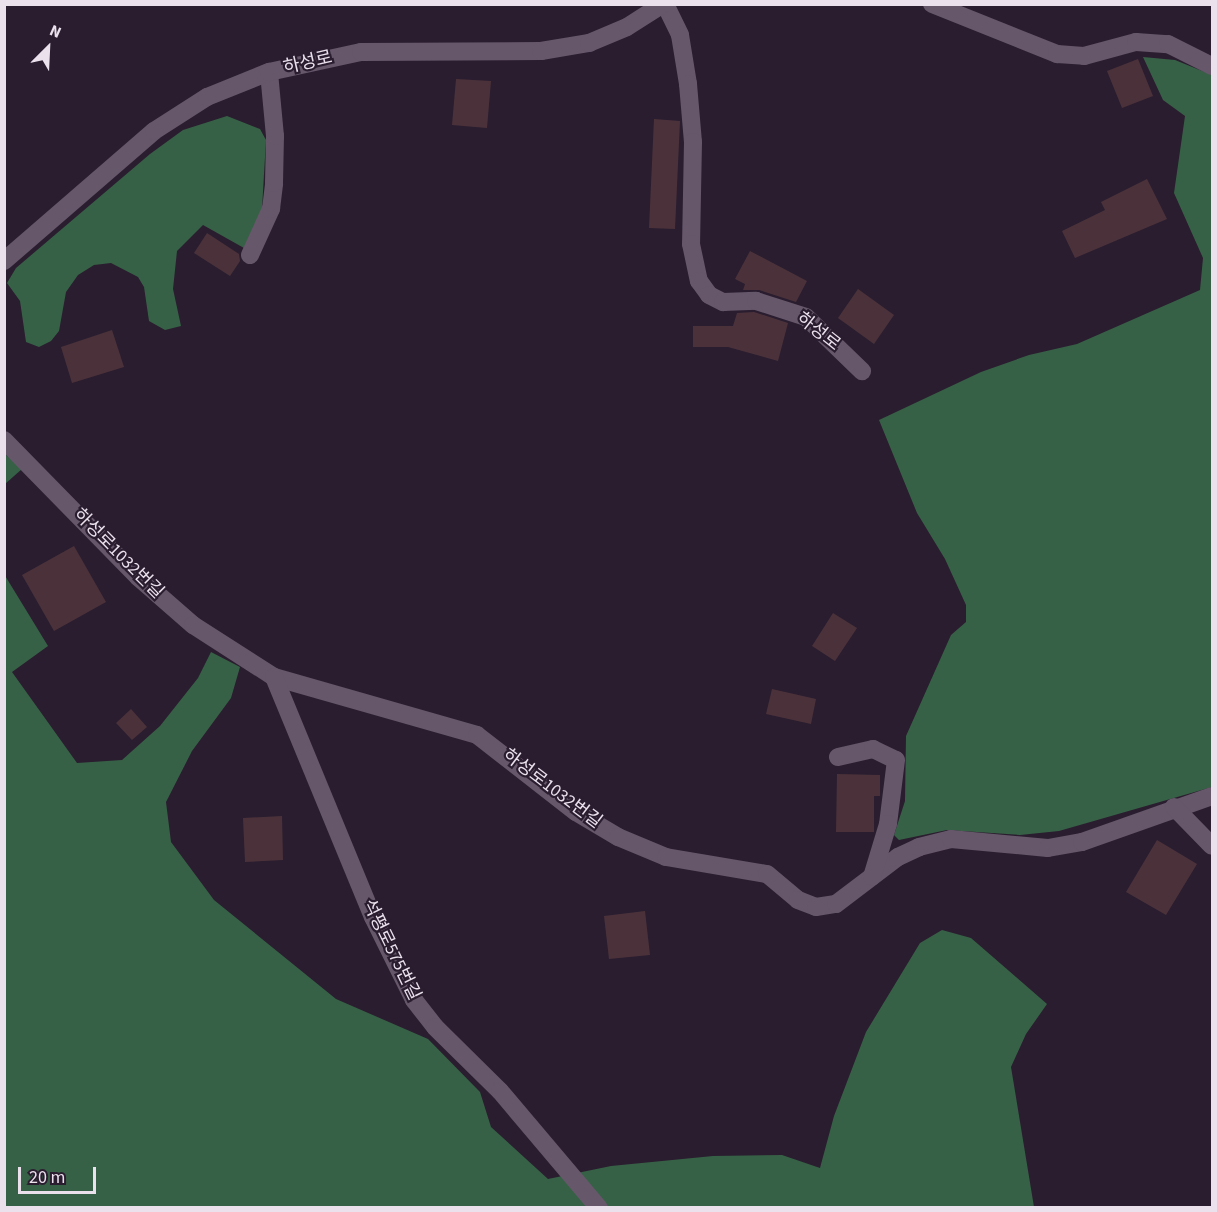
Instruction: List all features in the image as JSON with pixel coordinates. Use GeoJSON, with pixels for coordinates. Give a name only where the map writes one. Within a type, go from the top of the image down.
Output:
{"type":"FeatureCollection","features":[{"type":"Feature","properties":{"kind":"street","name":"하성로"},"geometry":{"type":"LineString","coordinates":[[4,261],[154,131],[207,97],[269,72],[361,52],[550,50],[589,43],[627,27],[664,4],[680,35],[688,84],[693,142],[691,244],[699,281],[709,295],[723,302],[756,301],[806,317],[862,371]]}},
{"type":"Feature","properties":{"kind":"street"},"geometry":{"type":"LineString","coordinates":[[932,4],[1057,54],[1084,56],[1136,42],[1168,44],[1212,66]]}},
{"type":"Feature","properties":{"kind":"street"},"geometry":{"type":"LineString","coordinates":[[250,255],[271,209],[274,183],[275,136],[269,72]]}},
{"type":"Feature","properties":{"kind":"street","name":"하성로1032번길"},"geometry":{"type":"LineString","coordinates":[[4,440],[154,590],[209,637],[274,677],[477,735],[576,812],[618,837],[666,857],[767,874],[798,900],[816,907],[836,904],[898,857],[951,839],[1048,848],[1082,842],[1174,807],[1212,796]]}},
{"type":"Feature","properties":{"kind":"street","name":"석평로575번길"},"geometry":{"type":"LineString","coordinates":[[274,677],[373,917],[414,1000],[435,1027],[500,1091],[599,1208]]}},
{"type":"Feature","properties":{"kind":"street"},"geometry":{"type":"LineString","coordinates":[[838,757],[873,749],[896,760],[891,812],[872,877]]}},
{"type":"Feature","properties":{"kind":"street"},"geometry":{"type":"LineString","coordinates":[[1174,807],[1212,846]]}},
{"type":"Feature","properties":{"kind":"green space"},"geometry":{"type":"Polygon","coordinates":[[[1143,57],[1175,60],[1212,75],[1212,787],[1059,831],[1020,835],[947,830],[899,840],[894,835],[905,801],[906,736],[951,635],[966,622],[966,605],[945,559],[917,513],[879,420],[981,372],[1029,355],[1077,344],[1200,290],[1203,258],[1174,193],[1185,116],[1163,100],[1143,57]]]}},
{"type":"Feature","properties":{"kind":"green space"},"geometry":{"type":"Polygon","coordinates":[[[227,116],[260,129],[266,140],[262,209],[244,248],[203,225],[177,251],[173,289],[181,326],[165,330],[149,321],[144,287],[138,277],[111,263],[94,265],[78,275],[66,292],[59,331],[51,341],[39,347],[26,342],[20,301],[7,283],[16,268],[150,154],[183,130],[227,116]]]}},
{"type":"Feature","properties":{"kind":"green space"},"geometry":{"type":"Polygon","coordinates":[[[5,454],[22,469],[5,484],[5,454]]]}},
{"type":"Feature","properties":{"kind":"green space"},"geometry":{"type":"Polygon","coordinates":[[[4,574],[48,646],[12,672],[77,763],[122,760],[160,726],[198,678],[211,652],[240,667],[231,698],[192,751],[166,802],[171,842],[214,900],[336,999],[428,1039],[480,1092],[491,1127],[548,1179],[611,1166],[713,1156],[782,1155],[820,1168],[834,1116],[866,1032],[920,943],[942,930],[971,938],[1047,1004],[1026,1034],[1011,1067],[1034,1207],[5,1207],[4,574]]]}},
{"type":"Feature","properties":{"kind":"building"},"geometry":{"type":"Polygon","coordinates":[[[1138,59],[1153,96],[1122,108],[1107,71],[1138,59]]]}},
{"type":"Feature","properties":{"kind":"building"},"geometry":{"type":"Polygon","coordinates":[[[456,79],[491,81],[487,128],[452,125],[456,79]]]}},
{"type":"Feature","properties":{"kind":"building"},"geometry":{"type":"Polygon","coordinates":[[[654,119],[680,121],[675,229],[649,228],[654,119]]]}},
{"type":"Feature","properties":{"kind":"building"},"geometry":{"type":"Polygon","coordinates":[[[1147,179],[1167,219],[1075,258],[1062,231],[1105,210],[1101,202],[1147,179]]]}},
{"type":"Feature","properties":{"kind":"building"},"geometry":{"type":"Polygon","coordinates":[[[207,233],[239,254],[240,261],[230,276],[194,253],[207,233]]]}},
{"type":"Feature","properties":{"kind":"building"},"geometry":{"type":"Polygon","coordinates":[[[750,251],[807,281],[796,302],[759,290],[743,290],[745,284],[735,279],[750,251]]]}},
{"type":"Feature","properties":{"kind":"building"},"geometry":{"type":"Polygon","coordinates":[[[858,289],[894,315],[874,344],[838,318],[858,289]]]}},
{"type":"Feature","properties":{"kind":"building"},"geometry":{"type":"Polygon","coordinates":[[[754,312],[788,323],[778,361],[728,347],[693,347],[693,326],[733,326],[737,313],[754,312]]]}},
{"type":"Feature","properties":{"kind":"building"},"geometry":{"type":"Polygon","coordinates":[[[112,330],[124,367],[72,383],[61,347],[112,330]]]}},
{"type":"Feature","properties":{"kind":"building"},"geometry":{"type":"Polygon","coordinates":[[[74,546],[106,602],[54,631],[22,575],[74,546]]]}},
{"type":"Feature","properties":{"kind":"building"},"geometry":{"type":"Polygon","coordinates":[[[833,613],[857,628],[835,661],[812,646],[833,613]]]}},
{"type":"Feature","properties":{"kind":"building"},"geometry":{"type":"Polygon","coordinates":[[[772,689],[816,699],[811,724],[766,714],[772,689]]]}},
{"type":"Feature","properties":{"kind":"building"},"geometry":{"type":"Polygon","coordinates":[[[131,709],[147,727],[132,740],[116,723],[131,709]]]}},
{"type":"Feature","properties":{"kind":"building"},"geometry":{"type":"Polygon","coordinates":[[[837,774],[880,775],[880,796],[874,796],[874,832],[836,832],[837,774]]]}},
{"type":"Feature","properties":{"kind":"building"},"geometry":{"type":"Polygon","coordinates":[[[282,816],[283,860],[245,862],[243,818],[282,816]]]}},
{"type":"Feature","properties":{"kind":"building"},"geometry":{"type":"Polygon","coordinates":[[[1157,840],[1197,864],[1166,915],[1126,892],[1157,840]]]}},
{"type":"Feature","properties":{"kind":"building"},"geometry":{"type":"Polygon","coordinates":[[[645,911],[650,955],[609,959],[604,916],[645,911]]]}}]}
